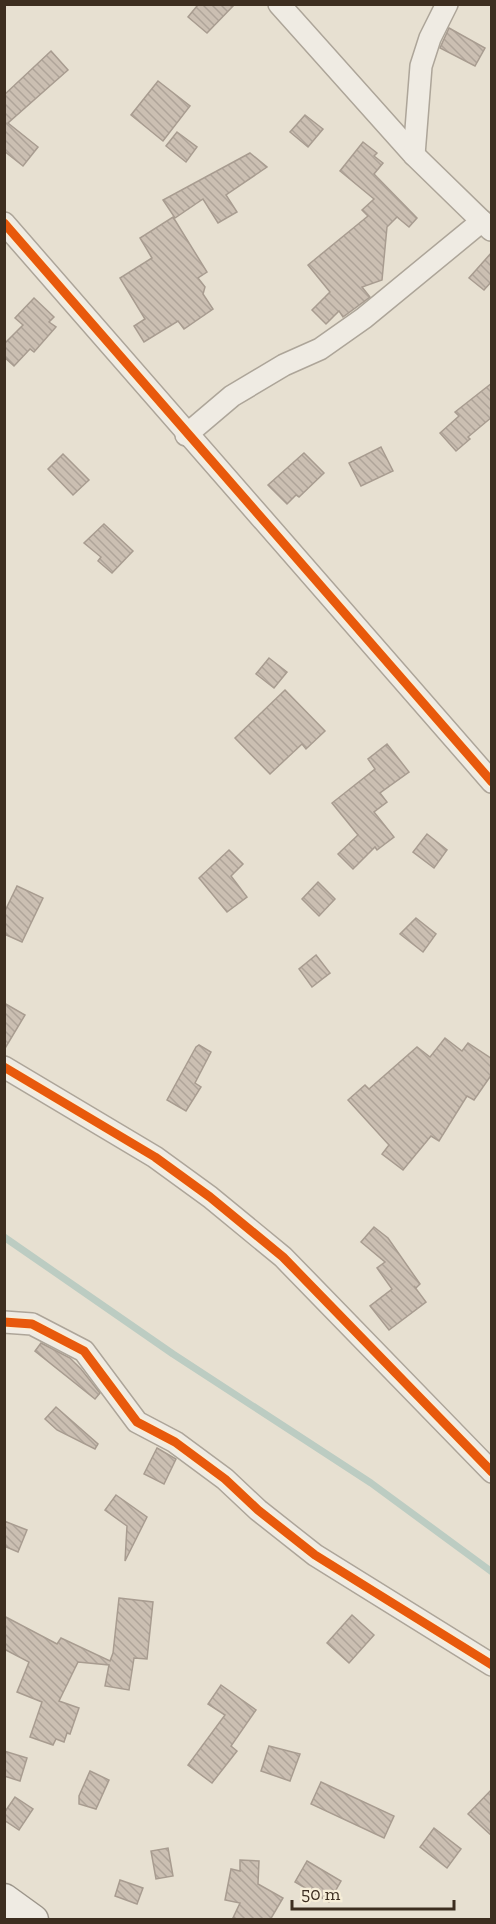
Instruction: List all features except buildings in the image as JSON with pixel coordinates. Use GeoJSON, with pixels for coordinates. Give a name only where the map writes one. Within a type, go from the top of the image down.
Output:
{"type":"FeatureCollection","features":[{"type":"Feature","properties":{"kind":"street"},"geometry":{"type":"LineString","coordinates":[[186,435],[232,396],[284,365],[320,349],[487,226],[414,154],[279,4]]}},
{"type":"Feature","properties":{"kind":"street"},"geometry":{"type":"LineString","coordinates":[[414,154],[421,66],[430,38],[447,4]]}},
{"type":"Feature","properties":{"kind":"street"},"geometry":{"type":"LineString","coordinates":[[4,223],[36,256],[186,435],[492,782]]}},
{"type":"Feature","properties":{"kind":"street"},"geometry":{"type":"LineString","coordinates":[[4,1067],[155,1157],[210,1197],[283,1257],[492,1472]]}},
{"type":"Feature","properties":{"kind":"street"},"geometry":{"type":"LineString","coordinates":[[4,1322],[32,1324],[84,1351],[137,1422],[175,1442],[225,1479],[258,1510],[315,1555],[492,1665]]}},
{"type":"Feature","properties":{"kind":"street"},"geometry":{"type":"LineString","coordinates":[[4,1899],[33,1920]]}},
{"type":"Feature","properties":{"kind":"waterway"},"geometry":{"type":"LineString","coordinates":[[4,1237],[173,1354],[371,1483],[492,1572]]}},
{"type":"Feature","properties":{"kind":"cycle path"},"geometry":{"type":"LineString","coordinates":[[4,223],[492,782]]}},
{"type":"Feature","properties":{"kind":"cycle path"},"geometry":{"type":"LineString","coordinates":[[4,1067],[155,1157],[210,1197],[283,1257],[492,1472]]}},
{"type":"Feature","properties":{"kind":"cycle path"},"geometry":{"type":"LineString","coordinates":[[4,1322],[32,1324],[84,1351],[137,1422],[175,1442],[225,1479],[258,1510],[315,1555],[492,1665]]}}]}
